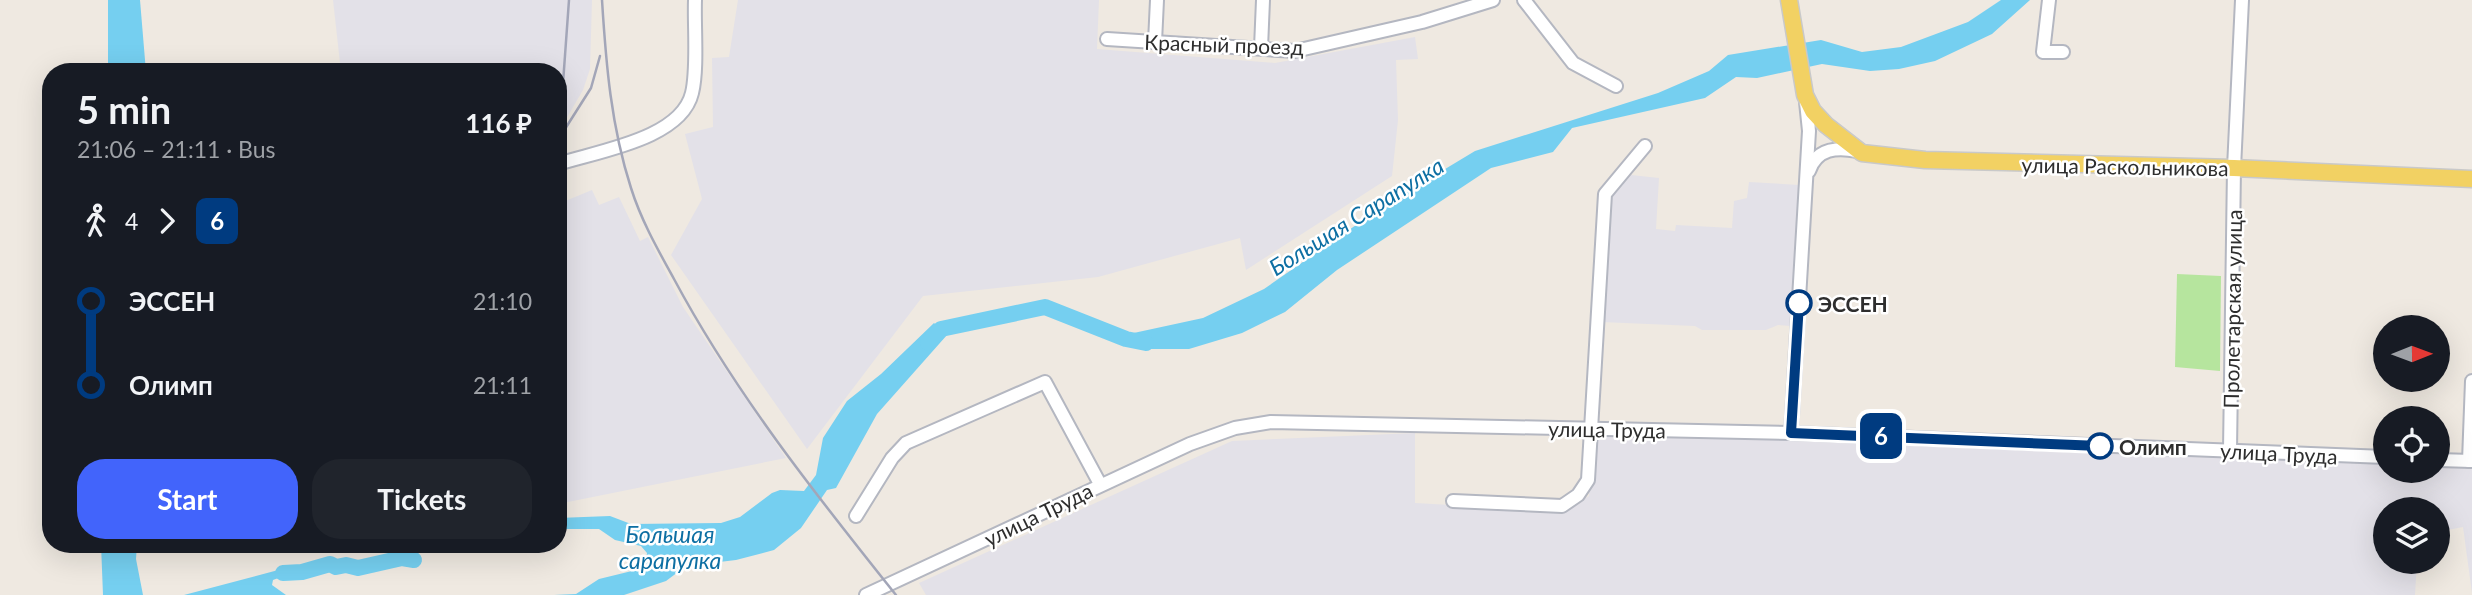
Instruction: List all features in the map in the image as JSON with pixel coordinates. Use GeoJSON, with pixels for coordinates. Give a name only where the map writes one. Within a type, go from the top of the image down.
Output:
{"type":"FeatureCollection","features":[{"type":"Feature","properties":{"kind":"main road"},"geometry":{"type":"LineString","coordinates":[[1789,0],[1804,90],[1813,111],[1826,125],[1862,153]]}},
{"type":"Feature","properties":{"kind":"main road","name":"улица Раскольникова"},"geometry":{"type":"LineString","coordinates":[[1862,153],[1936,161],[2234,168],[2472,179]]}},
{"type":"Feature","properties":{"kind":"street"},"geometry":{"type":"LineString","coordinates":[[567,161],[646,137],[678,120],[692,93],[695,0]]}},
{"type":"Feature","properties":{"kind":"street"},"geometry":{"type":"LineString","coordinates":[[1155,42],[1157,0]]}},
{"type":"Feature","properties":{"kind":"street"},"geometry":{"type":"LineString","coordinates":[[1261,48],[1263,0]]}},
{"type":"Feature","properties":{"kind":"street","name":"Красный проезд"},"geometry":{"type":"LineString","coordinates":[[1107,40],[1295,51],[1422,22],[1493,0]]}},
{"type":"Feature","properties":{"kind":"street"},"geometry":{"type":"LineString","coordinates":[[1524,0],[1573,63],[1616,86]]}},
{"type":"Feature","properties":{"kind":"street"},"geometry":{"type":"LineString","coordinates":[[2049,0],[2043,52],[2063,52]]}},
{"type":"Feature","properties":{"kind":"street","name":"Пролетарская улица"},"geometry":{"type":"LineString","coordinates":[[2230,450],[2234,168],[2242,0]]}},
{"type":"Feature","properties":{"kind":"street"},"geometry":{"type":"LineString","coordinates":[[1791,433],[1809,131],[1804,90]]}},
{"type":"Feature","properties":{"kind":"street"},"geometry":{"type":"LineString","coordinates":[[1454,501],[1562,506],[1578,495],[1588,480],[1605,194],[1645,146]]}},
{"type":"Feature","properties":{"kind":"street"},"geometry":{"type":"LineString","coordinates":[[1807,178],[1810,166],[1826,151],[1841,148],[1862,153]]}},
{"type":"Feature","properties":{"kind":"street"},"geometry":{"type":"LineString","coordinates":[[2450,460],[2471,461],[2472,381]]}},
{"type":"Feature","properties":{"kind":"street"},"geometry":{"type":"LineString","coordinates":[[856,516],[892,458],[906,443],[1045,382],[1100,484]]}},
{"type":"Feature","properties":{"kind":"street","name":"улица Труда"},"geometry":{"type":"LineString","coordinates":[[866,595],[1189,444],[1235,428],[1271,422],[1791,433],[2373,456]]}},
{"type":"Feature","properties":{"kind":"shaded area"},"geometry":{"type":"Polygon","coordinates":[[[333,0],[592,0],[590,69],[583,90],[567,118],[567,63],[340,63],[333,0]]]}},
{"type":"Feature","properties":{"kind":"shaded area"},"geometry":{"type":"Polygon","coordinates":[[[738,0],[1099,0],[1097,49],[1275,63],[1415,37],[1418,59],[1396,60],[1398,120],[1392,176],[1246,270],[1240,238],[1098,277],[923,296],[807,449],[671,255],[702,199],[685,134],[713,127],[712,58],[729,57],[738,0]]]}},
{"type":"Feature","properties":{"kind":"shaded area"},"geometry":{"type":"Polygon","coordinates":[[[1631,175],[1659,178],[1656,229],[1675,231],[1676,225],[1732,228],[1734,201],[1747,198],[1749,182],[1799,185],[1790,326],[1778,325],[1766,330],[1702,330],[1695,326],[1601,322],[1610,197],[1631,175]]]}},
{"type":"Feature","properties":{"kind":"shaded area"},"geometry":{"type":"Polygon","coordinates":[[[592,190],[599,205],[619,197],[640,241],[648,237],[683,307],[786,458],[567,502],[567,200],[592,190]]]}},
{"type":"Feature","properties":{"kind":"shaded area"},"geometry":{"type":"Polygon","coordinates":[[[1415,433],[1415,503],[1537,510],[1564,510],[1589,496],[1592,436],[1789,439],[2373,463],[2373,483],[2450,483],[2450,467],[2472,468],[2472,593],[2463,527],[2450,530],[2450,497],[2373,497],[2373,574],[2416,574],[2415,595],[926,595],[919,583],[1232,441],[1415,433]]]}},
{"type":"Feature","properties":{"kind":"green space"},"geometry":{"type":"Polygon","coordinates":[[[2177,274],[2221,276],[2220,371],[2175,367],[2177,274]]]}},
{"type":"Feature","properties":{"kind":"water"},"geometry":{"type":"Polygon","coordinates":[[[108,0],[140,0],[145,63],[108,63],[108,0]]]}},
{"type":"Feature","properties":{"kind":"water"},"geometry":{"type":"Polygon","coordinates":[[[2001,0],[2030,0],[1992,34],[1935,61],[1899,69],[1870,71],[1822,64],[1757,78],[1736,77],[1705,98],[1572,128],[1553,152],[1491,168],[1337,270],[1285,312],[1242,333],[1189,349],[1146,349],[1125,342],[1129,334],[1203,318],[1264,289],[1382,207],[1475,151],[1658,93],[1709,71],[1728,55],[1821,40],[1862,52],[1901,47],[1968,22],[2001,0]]]}},
{"type":"Feature","properties":{"kind":"water","name":"Большая сарапулка"},"geometry":{"type":"Polygon","coordinates":[[[934,323],[947,335],[877,414],[836,488],[827,490],[801,528],[774,550],[736,560],[686,566],[666,581],[624,595],[554,595],[576,594],[599,579],[636,570],[646,563],[647,553],[641,546],[615,540],[599,529],[567,529],[567,518],[610,516],[631,524],[721,523],[740,517],[772,493],[780,490],[804,491],[816,475],[823,438],[847,401],[881,374],[934,323]]]}},
{"type":"Feature","properties":{"kind":"water"},"geometry":{"type":"Polygon","coordinates":[[[101,553],[136,553],[143,595],[103,595],[101,553]]]}},
{"type":"Feature","properties":{"kind":"water"},"geometry":{"type":"Polygon","coordinates":[[[282,569],[297,570],[305,574],[289,574],[273,580],[272,585],[286,595],[184,595],[282,569]]]}},
{"type":"Feature","properties":{"kind":"waterway","name":"Большая Сарапулка"},"geometry":{"type":"LineString","coordinates":[[928,343],[941,329],[1045,307],[1126,339],[1146,343]]}},
{"type":"Feature","properties":{"kind":"waterway","name":"Большая Сарапулка"},"geometry":{"type":"LineString","coordinates":[[283,573],[302,572],[330,564],[336,567],[346,565],[358,568],[402,558],[414,560]]}},
{"type":"Feature","properties":{"kind":"railway"},"geometry":{"type":"LineString","coordinates":[[564,63],[569,0]]}},
{"type":"Feature","properties":{"kind":"railway"},"geometry":{"type":"LineString","coordinates":[[602,0],[614,118],[631,188],[650,235],[698,321],[750,403],[896,595]]}},
{"type":"Feature","properties":{"kind":"railway"},"geometry":{"type":"LineString","coordinates":[[567,126],[591,88],[600,56]]}},
{"type":"Feature","properties":{"kind":"bus line","name":"6"},"geometry":{"type":"LineString","coordinates":[[1799,303],[1791,433],[2100,446]]}},
{"type":"Feature","properties":{"kind":"place","name":"ЭССЕН"},"geometry":{"type":"Point","coordinates":[1799,303]}},
{"type":"Feature","properties":{"kind":"place","name":"Олимп"},"geometry":{"type":"Point","coordinates":[2100,446]}}]}
